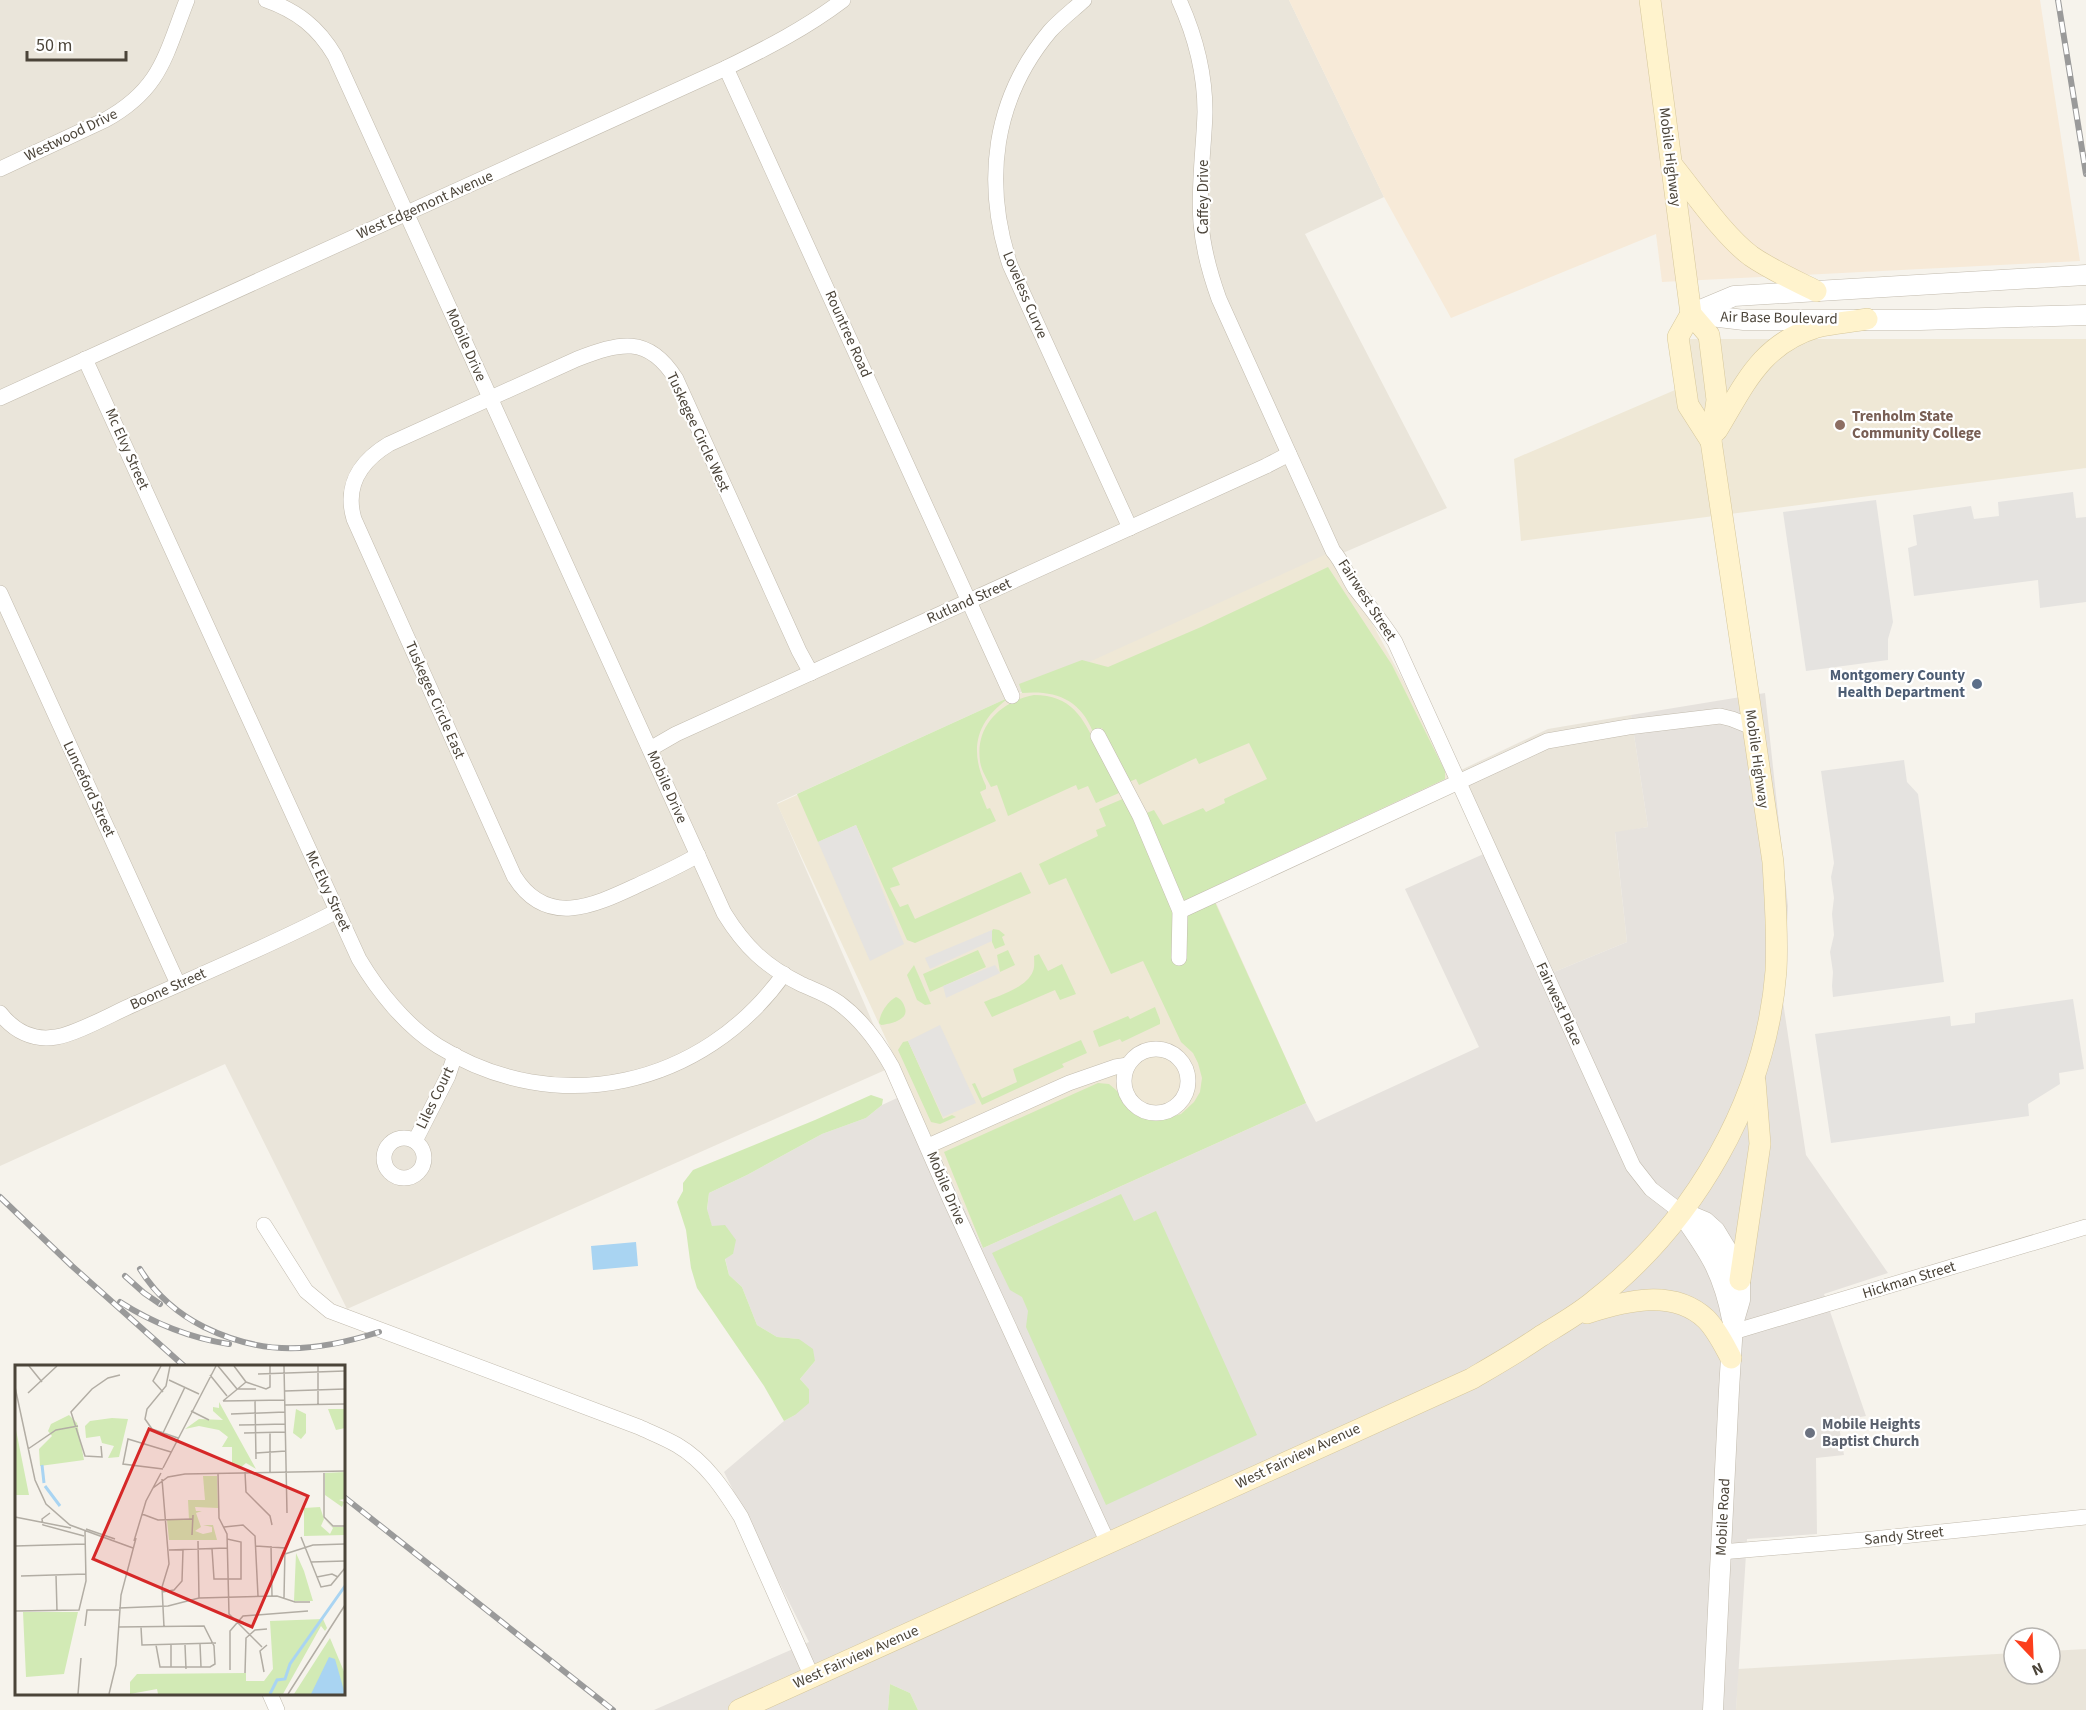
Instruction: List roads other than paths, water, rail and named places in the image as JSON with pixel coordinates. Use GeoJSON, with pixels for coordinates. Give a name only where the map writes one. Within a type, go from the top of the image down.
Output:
{"type":"FeatureCollection","features":[{"type":"Feature","properties":{"kind":"main road","name":"Mobile Highway"},"geometry":{"type":"LineString","coordinates":[[1650,0],[1691,314],[1709,335],[1717,400],[1711,441],[1773,862],[1777,936],[1776,971],[1770,1018],[1754,1077]]}},
{"type":"Feature","properties":{"kind":"main road"},"geometry":{"type":"LineString","coordinates":[[1671,165],[1749,255],[1816,291]]}},
{"type":"Feature","properties":{"kind":"main road","name":"Mobile Highway"},"geometry":{"type":"LineString","coordinates":[[1691,314],[1678,337],[1688,405],[1711,441]]}},
{"type":"Feature","properties":{"kind":"main road"},"geometry":{"type":"LineString","coordinates":[[1711,441],[1755,367],[1773,351],[1791,338],[1818,327],[1868,319]]}},
{"type":"Feature","properties":{"kind":"main road"},"geometry":{"type":"LineString","coordinates":[[1740,1280],[1760,1144],[1754,1077]]}},
{"type":"Feature","properties":{"kind":"main road","name":"West Fairview Avenue"},"geometry":{"type":"LineString","coordinates":[[739,1710],[1471,1379],[1521,1351],[1594,1301],[1623,1276],[1665,1233],[1699,1188],[1714,1162],[1739,1114],[1754,1077]]}},
{"type":"Feature","properties":{"kind":"main road"},"geometry":{"type":"LineString","coordinates":[[1572,1317],[1620,1302],[1669,1300],[1684,1305],[1707,1320],[1716,1330],[1731,1358]]}},
{"type":"Feature","properties":{"kind":"street","name":"Westwood Drive"},"geometry":{"type":"LineString","coordinates":[[0,169],[105,120],[141,96],[159,72],[186,0]]}},
{"type":"Feature","properties":{"kind":"street","name":"Mobile Drive"},"geometry":{"type":"LineString","coordinates":[[266,0],[292,10],[306,20],[328,44],[724,913],[737,934],[763,962],[838,1002],[857,1018],[870,1032],[892,1067],[1108,1543]]}},
{"type":"Feature","properties":{"kind":"street","name":"West Edgemont Avenue"},"geometry":{"type":"LineString","coordinates":[[0,398],[726,68],[784,40],[843,0]]}},
{"type":"Feature","properties":{"kind":"street","name":"Loveless Curve"},"geometry":{"type":"LineString","coordinates":[[1084,0],[1064,17],[1040,45],[1017,83],[999,137],[995,198],[998,221],[1010,265],[1130,528]]}},
{"type":"Feature","properties":{"kind":"street","name":"Caffey Drive"},"geometry":{"type":"LineString","coordinates":[[1179,0],[1192,30],[1202,72],[1205,109],[1201,220],[1208,267],[1219,299],[1289,453]]}},
{"type":"Feature","properties":{"kind":"street","name":"Rountree Road"},"geometry":{"type":"LineString","coordinates":[[726,68],[1012,696]]}},
{"type":"Feature","properties":{"kind":"street","name":"Air Base Boulevard"},"geometry":{"type":"LineString","coordinates":[[1691,314],[1734,296],[2086,275]]}},
{"type":"Feature","properties":{"kind":"street","name":"Air Base Boulevard"},"geometry":{"type":"LineString","coordinates":[[1691,314],[1744,320],[2086,315]]}},
{"type":"Feature","properties":{"kind":"street","name":"Tuskegee Circle West"},"geometry":{"type":"LineString","coordinates":[[490,399],[608,347],[634,346],[659,358],[676,379],[811,673]]}},
{"type":"Feature","properties":{"kind":"street","name":"Mc Elvy Street"},"geometry":{"type":"LineString","coordinates":[[85,359],[359,959],[384,996],[401,1015],[436,1045],[492,1073],[538,1084],[588,1086],[633,1079],[676,1064],[720,1039],[754,1010],[784,974]]}},
{"type":"Feature","properties":{"kind":"street","name":"Tuskegee Circle East"},"geometry":{"type":"LineString","coordinates":[[490,399],[389,444],[377,452],[362,466],[356,476],[350,496],[352,512],[361,537],[514,876],[524,890],[535,899],[555,907],[575,909],[609,898],[678,867],[698,855]]}},
{"type":"Feature","properties":{"kind":"street","name":"Rutland Street"},"geometry":{"type":"LineString","coordinates":[[650,749],[676,734],[1266,466],[1289,453]]}},
{"type":"Feature","properties":{"kind":"street","name":"Fairwest Street"},"geometry":{"type":"LineString","coordinates":[[1289,453],[1333,551],[1342,561],[1353,585],[1384,623],[1395,642],[1458,782]]}},
{"type":"Feature","properties":{"kind":"street","name":"Lunceford Street"},"geometry":{"type":"LineString","coordinates":[[0,593],[178,984]]}},
{"type":"Feature","properties":{"kind":"street"},"geometry":{"type":"LineString","coordinates":[[1180,911],[1554,739],[1720,716],[1752,727]]}},
{"type":"Feature","properties":{"kind":"street"},"geometry":{"type":"LineString","coordinates":[[1098,736],[1140,816],[1180,911],[1179,958]]}},
{"type":"Feature","properties":{"kind":"street","name":"Fairwest Place"},"geometry":{"type":"LineString","coordinates":[[1458,782],[1633,1166],[1651,1189],[1681,1212]]}},
{"type":"Feature","properties":{"kind":"street","name":"Boone Street"},"geometry":{"type":"LineString","coordinates":[[0,1013],[14,1028],[23,1033],[35,1037],[58,1037],[337,911]]}},
{"type":"Feature","properties":{"kind":"street"},"geometry":{"type":"LineString","coordinates":[[928,1146],[1069,1083],[1115,1067],[1128,1065],[1137,1055],[1150,1050],[1163,1050],[1175,1055],[1184,1065],[1188,1078],[1187,1091],[1180,1103],[1169,1111],[1156,1113],[1143,1110],[1132,1103],[1126,1091],[1124,1078],[1128,1065]]}},
{"type":"Feature","properties":{"kind":"street","name":"Liles Court"},"geometry":{"type":"LineString","coordinates":[[414,1141],[448,1076],[455,1055]]}},
{"type":"Feature","properties":{"kind":"street","name":"Mobile Road"},"geometry":{"type":"LineString","coordinates":[[1681,1212],[1705,1222],[1715,1231],[1732,1259],[1740,1280],[1740,1300],[1733,1328],[1731,1358],[1713,1710]]}},
{"type":"Feature","properties":{"kind":"street","name":"Mobile Road"},"geometry":{"type":"LineString","coordinates":[[1681,1212],[1711,1254],[1723,1281],[1733,1328]]}},
{"type":"Feature","properties":{"kind":"street"},"geometry":{"type":"LineString","coordinates":[[264,1225],[306,1291],[330,1311],[639,1427],[678,1446],[706,1468],[727,1494],[741,1517],[812,1677]]}},
{"type":"Feature","properties":{"kind":"street","name":"Hickman Street"},"geometry":{"type":"LineString","coordinates":[[1733,1328],[2086,1227]]}},
{"type":"Feature","properties":{"kind":"street","name":"Sandy Street"},"geometry":{"type":"LineString","coordinates":[[1721,1552],[1863,1540],[2086,1516]]}},
{"type":"Feature","properties":{"kind":"street"},"geometry":{"type":"LineString","coordinates":[[270,1695],[277,1710]]}},
{"type":"Feature","properties":{"kind":"water"},"geometry":{"type":"Polygon","coordinates":[[[636,1242],[638,1266],[593,1270],[591,1246],[636,1242]]]}},
{"type":"Feature","properties":{"kind":"railway"},"geometry":{"type":"LineString","coordinates":[[2058,0],[2086,174]]}},
{"type":"Feature","properties":{"kind":"railway"},"geometry":{"type":"LineString","coordinates":[[0,1197],[72,1266],[183,1365]]}},
{"type":"Feature","properties":{"kind":"railway"},"geometry":{"type":"LineString","coordinates":[[140,1269],[160,1295],[184,1316],[226,1337],[248,1343],[270,1347],[312,1347],[334,1344],[379,1332]]}},
{"type":"Feature","properties":{"kind":"railway"},"geometry":{"type":"LineString","coordinates":[[125,1276],[160,1304]]}},
{"type":"Feature","properties":{"kind":"railway"},"geometry":{"type":"LineString","coordinates":[[120,1302],[172,1329],[229,1344]]}},
{"type":"Feature","properties":{"kind":"railway"},"geometry":{"type":"LineString","coordinates":[[345,1498],[613,1710]]}},
{"type":"Feature","properties":{"kind":"place","name":"Trenholm State Community College"},"geometry":{"type":"Point","coordinates":[1840,425]}},
{"type":"Feature","properties":{"kind":"place","name":"Montgomery County Health Department"},"geometry":{"type":"Point","coordinates":[1977,684]}},
{"type":"Feature","properties":{"kind":"place","name":"Mobile Heights Baptist Church"},"geometry":{"type":"Point","coordinates":[1810,1433]}}]}
